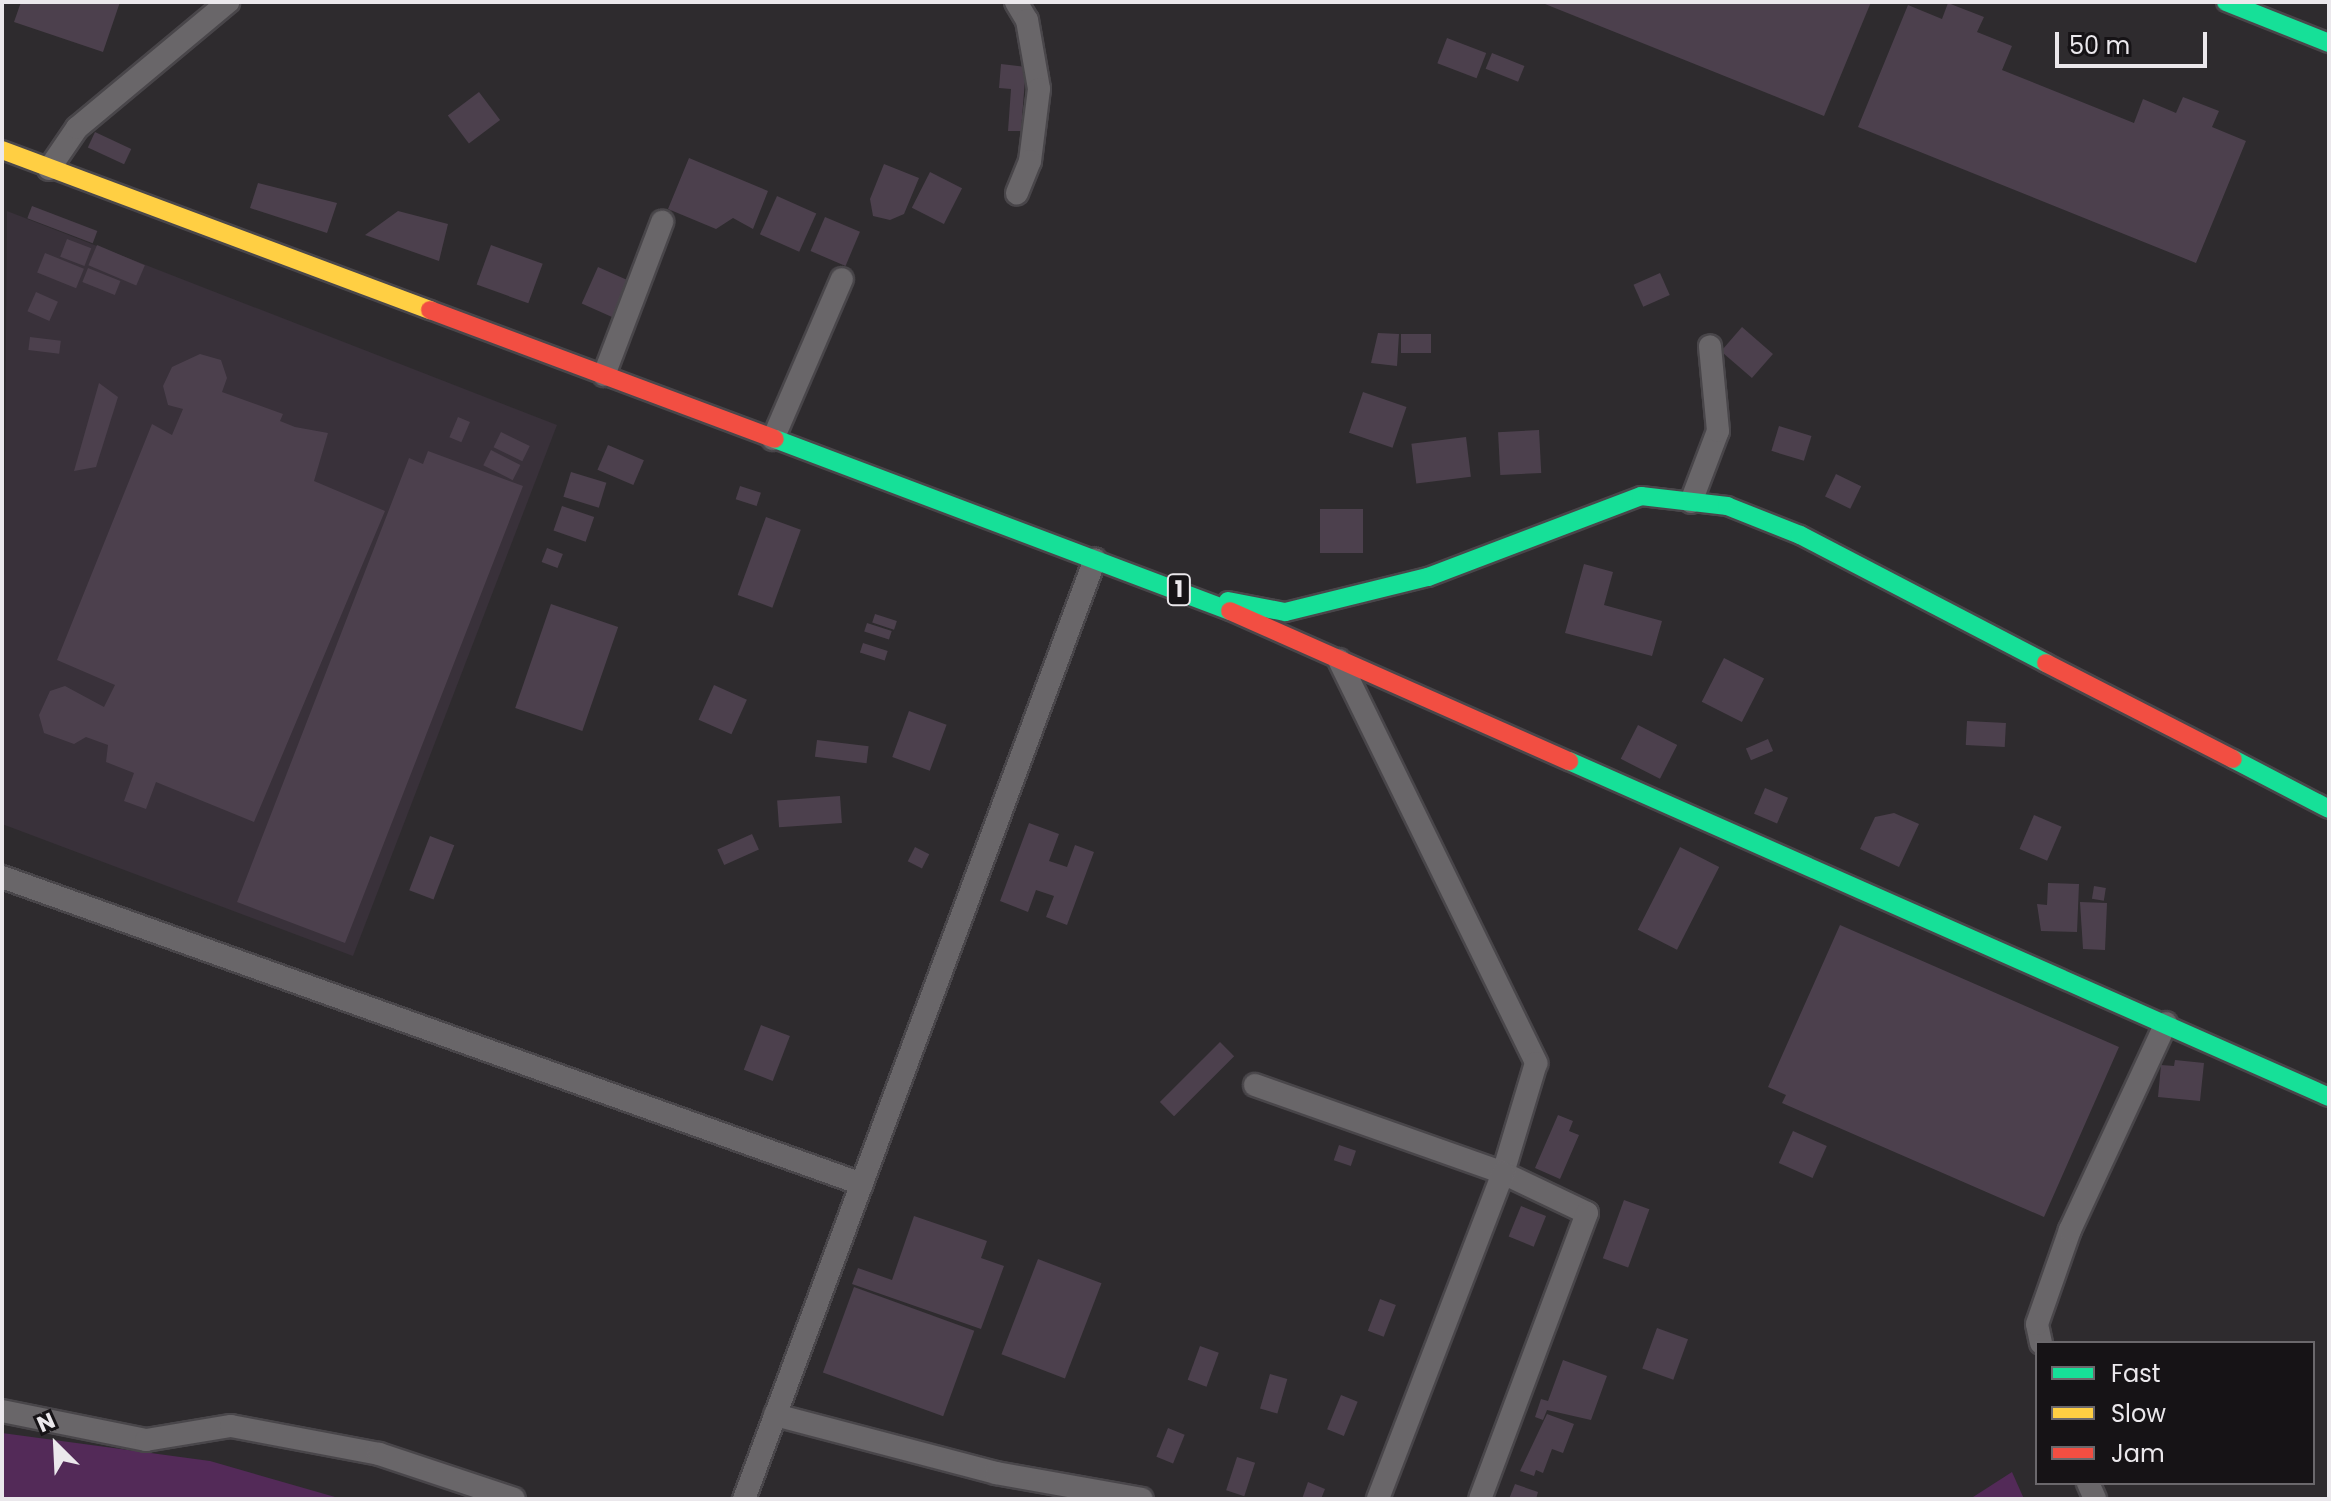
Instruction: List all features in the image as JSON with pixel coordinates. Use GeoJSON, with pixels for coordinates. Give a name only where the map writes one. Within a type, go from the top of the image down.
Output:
{"type":"FeatureCollection","features":[{"type":"Feature","properties":{"kind":"main road"},"geometry":{"type":"LineString","coordinates":[[2226,2],[2329,43]]}},
{"type":"Feature","properties":{"kind":"main road","name":"1"},"geometry":{"type":"LineString","coordinates":[[2,150],[1191,594],[2329,1097]]}},
{"type":"Feature","properties":{"kind":"main road"},"geometry":{"type":"LineString","coordinates":[[1191,594],[1285,612],[1428,577],[1641,496],[1727,506],[1800,535],[2329,809]]}},
{"type":"Feature","properties":{"kind":"street"},"geometry":{"type":"LineString","coordinates":[[49,169],[77,128],[228,2]]}},
{"type":"Feature","properties":{"kind":"street"},"geometry":{"type":"LineString","coordinates":[[1016,2],[1027,20],[1039,89],[1030,161],[1017,194]]}},
{"type":"Feature","properties":{"kind":"street"},"geometry":{"type":"LineString","coordinates":[[604,375],[662,222]]}},
{"type":"Feature","properties":{"kind":"street"},"geometry":{"type":"LineString","coordinates":[[773,439],[842,279]]}},
{"type":"Feature","properties":{"kind":"street"},"geometry":{"type":"LineString","coordinates":[[1691,502],[1718,431],[1710,346]]}},
{"type":"Feature","properties":{"kind":"street"},"geometry":{"type":"LineString","coordinates":[[742,1496],[1095,559]]}},
{"type":"Feature","properties":{"kind":"street"},"geometry":{"type":"LineString","coordinates":[[1339,660],[1536,1063],[1503,1173],[1378,1499]]}},
{"type":"Feature","properties":{"kind":"street"},"geometry":{"type":"LineString","coordinates":[[2,877],[862,1184]]}},
{"type":"Feature","properties":{"kind":"street"},"geometry":{"type":"LineString","coordinates":[[2041,1341],[2037,1324],[2070,1230],[2166,1023]]}},
{"type":"Feature","properties":{"kind":"street"},"geometry":{"type":"LineString","coordinates":[[1255,1085],[1503,1173],[1587,1213],[1480,1499]]}},
{"type":"Feature","properties":{"kind":"street"},"geometry":{"type":"LineString","coordinates":[[2,1411],[146,1440],[231,1426],[379,1454],[514,1499]]}},
{"type":"Feature","properties":{"kind":"street"},"geometry":{"type":"LineString","coordinates":[[775,1415],[996,1473],[1142,1499]]}},
{"type":"Feature","properties":{"kind":"shaded area"},"geometry":{"type":"Polygon","coordinates":[[[7,211],[557,425],[353,956],[2,824],[7,211]]]}},
{"type":"Feature","properties":{"kind":"shaded area"},"geometry":{"type":"Polygon","coordinates":[[[2,1433],[210,1461],[342,1499],[2,1499],[2,1433]]]}},
{"type":"Feature","properties":{"kind":"shaded area"},"geometry":{"type":"Polygon","coordinates":[[[2012,1472],[2024,1499],[1970,1499],[2012,1472]]]}},
{"type":"Feature","properties":{"kind":"building"},"geometry":{"type":"Polygon","coordinates":[[[21,2],[120,2],[103,52],[14,22],[21,2]]]}},
{"type":"Feature","properties":{"kind":"building"},"geometry":{"type":"Polygon","coordinates":[[[1540,2],[1871,2],[1824,116],[1540,2]]]}},
{"type":"Feature","properties":{"kind":"building"},"geometry":{"type":"Polygon","coordinates":[[[1948,3],[1984,17],[1977,32],[2012,46],[2002,70],[2134,123],[2143,99],[2176,113],[2183,97],[2219,111],[2212,127],[2246,141],[2196,263],[1858,127],[1908,5],[1942,19],[1948,3]]]}},
{"type":"Feature","properties":{"kind":"building"},"geometry":{"type":"Polygon","coordinates":[[[1447,38],[1486,53],[1477,78],[1437,63],[1447,38]]]}},
{"type":"Feature","properties":{"kind":"building"},"geometry":{"type":"Polygon","coordinates":[[[1492,53],[1524,66],[1518,82],[1486,69],[1492,53]]]}},
{"type":"Feature","properties":{"kind":"building"},"geometry":{"type":"Polygon","coordinates":[[[1001,64],[1026,67],[1021,131],[1008,131],[1011,89],[999,88],[1001,64]]]}},
{"type":"Feature","properties":{"kind":"building"},"geometry":{"type":"Polygon","coordinates":[[[479,92],[500,120],[469,143],[448,115],[479,92]]]}},
{"type":"Feature","properties":{"kind":"building"},"geometry":{"type":"Polygon","coordinates":[[[95,132],[131,149],[124,164],[88,147],[95,132]]]}},
{"type":"Feature","properties":{"kind":"building"},"geometry":{"type":"Polygon","coordinates":[[[689,158],[768,191],[753,229],[733,218],[716,229],[668,209],[689,158]]]}},
{"type":"Feature","properties":{"kind":"building"},"geometry":{"type":"Polygon","coordinates":[[[884,164],[919,178],[904,214],[890,220],[873,216],[870,199],[884,164]]]}},
{"type":"Feature","properties":{"kind":"building"},"geometry":{"type":"Polygon","coordinates":[[[930,172],[962,188],[944,224],[912,208],[930,172]]]}},
{"type":"Feature","properties":{"kind":"building"},"geometry":{"type":"Polygon","coordinates":[[[258,183],[337,203],[327,233],[250,208],[258,183]]]}},
{"type":"Feature","properties":{"kind":"building"},"geometry":{"type":"Polygon","coordinates":[[[777,196],[816,213],[799,252],[760,234],[777,196]]]}},
{"type":"Feature","properties":{"kind":"building"},"geometry":{"type":"Polygon","coordinates":[[[32,206],[97,231],[93,243],[27,218],[32,206]]]}},
{"type":"Feature","properties":{"kind":"building"},"geometry":{"type":"Polygon","coordinates":[[[398,211],[448,224],[439,261],[365,235],[398,211]]]}},
{"type":"Feature","properties":{"kind":"building"},"geometry":{"type":"Polygon","coordinates":[[[825,217],[860,232],[846,266],[811,251],[825,217]]]}},
{"type":"Feature","properties":{"kind":"building"},"geometry":{"type":"Polygon","coordinates":[[[67,239],[91,248],[84,266],[60,257],[67,239]]]}},
{"type":"Feature","properties":{"kind":"building"},"geometry":{"type":"Polygon","coordinates":[[[97,245],[145,265],[136,286],[88,265],[97,245]]]}},
{"type":"Feature","properties":{"kind":"building"},"geometry":{"type":"Polygon","coordinates":[[[491,245],[543,264],[528,303],[477,284],[491,245]]]}},
{"type":"Feature","properties":{"kind":"building"},"geometry":{"type":"Polygon","coordinates":[[[45,253],[84,269],[76,288],[37,272],[45,253]]]}},
{"type":"Feature","properties":{"kind":"building"},"geometry":{"type":"Polygon","coordinates":[[[598,267],[630,281],[614,318],[582,304],[598,267]]]}},
{"type":"Feature","properties":{"kind":"building"},"geometry":{"type":"Polygon","coordinates":[[[88,268],[120,281],[115,295],[82,282],[88,268]]]}},
{"type":"Feature","properties":{"kind":"building"},"geometry":{"type":"Polygon","coordinates":[[[1660,273],[1670,295],[1643,307],[1634,285],[1660,273]]]}},
{"type":"Feature","properties":{"kind":"building"},"geometry":{"type":"Polygon","coordinates":[[[36,292],[58,302],[49,321],[27,311],[36,292]]]}},
{"type":"Feature","properties":{"kind":"building"},"geometry":{"type":"Polygon","coordinates":[[[1742,327],[1773,354],[1752,378],[1721,351],[1742,327]]]}},
{"type":"Feature","properties":{"kind":"building"},"geometry":{"type":"Polygon","coordinates":[[[1378,333],[1399,334],[1397,366],[1371,363],[1378,333]]]}},
{"type":"Feature","properties":{"kind":"building"},"geometry":{"type":"Polygon","coordinates":[[[1401,334],[1431,334],[1431,353],[1401,353],[1401,334]]]}},
{"type":"Feature","properties":{"kind":"building"},"geometry":{"type":"Polygon","coordinates":[[[30,337],[61,341],[59,354],[28,350],[30,337]]]}},
{"type":"Feature","properties":{"kind":"building"},"geometry":{"type":"Polygon","coordinates":[[[200,354],[221,360],[227,378],[222,392],[283,414],[280,421],[295,427],[328,433],[314,481],[385,511],[254,822],[156,782],[146,809],[124,801],[134,773],[106,762],[108,745],[86,737],[74,744],[44,733],[39,715],[50,691],[65,686],[104,707],[115,685],[57,660],[152,424],[172,435],[183,409],[168,405],[163,386],[172,367],[200,354]]]}},
{"type":"Feature","properties":{"kind":"building"},"geometry":{"type":"Polygon","coordinates":[[[99,383],[118,397],[96,467],[74,471],[99,383]]]}},
{"type":"Feature","properties":{"kind":"building"},"geometry":{"type":"Polygon","coordinates":[[[1363,392],[1406,407],[1392,448],[1349,433],[1363,392]]]}},
{"type":"Feature","properties":{"kind":"building"},"geometry":{"type":"Polygon","coordinates":[[[458,417],[470,422],[461,442],[449,437],[458,417]]]}},
{"type":"Feature","properties":{"kind":"building"},"geometry":{"type":"Polygon","coordinates":[[[1779,426],[1812,436],[1804,461],[1771,451],[1779,426]]]}},
{"type":"Feature","properties":{"kind":"building"},"geometry":{"type":"Polygon","coordinates":[[[1539,430],[1541,473],[1500,475],[1498,432],[1539,430]]]}},
{"type":"Feature","properties":{"kind":"building"},"geometry":{"type":"Polygon","coordinates":[[[501,432],[530,446],[522,461],[494,447],[501,432]]]}},
{"type":"Feature","properties":{"kind":"building"},"geometry":{"type":"Polygon","coordinates":[[[1466,437],[1471,477],[1416,483],[1411,444],[1466,437]]]}},
{"type":"Feature","properties":{"kind":"building"},"geometry":{"type":"Polygon","coordinates":[[[608,445],[644,460],[633,485],[597,470],[608,445]]]}},
{"type":"Feature","properties":{"kind":"building"},"geometry":{"type":"Polygon","coordinates":[[[491,450],[520,465],[513,480],[483,465],[491,450]]]}},
{"type":"Feature","properties":{"kind":"building"},"geometry":{"type":"Polygon","coordinates":[[[428,451],[523,486],[345,943],[237,902],[409,458],[423,464],[428,451]]]}},
{"type":"Feature","properties":{"kind":"building"},"geometry":{"type":"Polygon","coordinates":[[[571,472],[606,483],[599,508],[563,497],[571,472]]]}},
{"type":"Feature","properties":{"kind":"building"},"geometry":{"type":"Polygon","coordinates":[[[1836,474],[1861,486],[1850,509],[1825,496],[1836,474]]]}},
{"type":"Feature","properties":{"kind":"building"},"geometry":{"type":"Polygon","coordinates":[[[740,486],[761,493],[757,506],[736,499],[740,486]]]}},
{"type":"Feature","properties":{"kind":"building"},"geometry":{"type":"Polygon","coordinates":[[[562,506],[594,517],[586,542],[554,531],[562,506]]]}},
{"type":"Feature","properties":{"kind":"building"},"geometry":{"type":"Polygon","coordinates":[[[1320,509],[1363,509],[1363,553],[1320,553],[1320,509]]]}},
{"type":"Feature","properties":{"kind":"building"},"geometry":{"type":"Polygon","coordinates":[[[766,517],[801,530],[772,608],[738,595],[766,517]]]}},
{"type":"Feature","properties":{"kind":"building"},"geometry":{"type":"Polygon","coordinates":[[[547,548],[563,554],[557,568],[542,562],[547,548]]]}},
{"type":"Feature","properties":{"kind":"building"},"geometry":{"type":"Polygon","coordinates":[[[1584,564],[1613,572],[1604,605],[1662,621],[1652,656],[1565,633],[1584,564]]]}},
{"type":"Feature","properties":{"kind":"building"},"geometry":{"type":"Polygon","coordinates":[[[551,604],[618,627],[582,731],[515,708],[551,604]]]}},
{"type":"Feature","properties":{"kind":"building"},"geometry":{"type":"Polygon","coordinates":[[[875,614],[897,621],[894,630],[872,623],[875,614]]]}},
{"type":"Feature","properties":{"kind":"building"},"geometry":{"type":"Polygon","coordinates":[[[867,623],[892,631],[889,640],[864,632],[867,623]]]}},
{"type":"Feature","properties":{"kind":"building"},"geometry":{"type":"Polygon","coordinates":[[[863,643],[888,651],[885,661],[860,653],[863,643]]]}},
{"type":"Feature","properties":{"kind":"building"},"geometry":{"type":"Polygon","coordinates":[[[1724,658],[1764,678],[1742,722],[1702,702],[1724,658]]]}},
{"type":"Feature","properties":{"kind":"building"},"geometry":{"type":"Polygon","coordinates":[[[714,685],[747,700],[731,734],[699,720],[714,685]]]}},
{"type":"Feature","properties":{"kind":"building"},"geometry":{"type":"Polygon","coordinates":[[[909,711],[947,725],[930,771],[892,757],[909,711]]]}},
{"type":"Feature","properties":{"kind":"building"},"geometry":{"type":"Polygon","coordinates":[[[1967,721],[2006,723],[2005,747],[1966,745],[1967,721]]]}},
{"type":"Feature","properties":{"kind":"building"},"geometry":{"type":"Polygon","coordinates":[[[1638,725],[1677,745],[1660,779],[1621,759],[1638,725]]]}},
{"type":"Feature","properties":{"kind":"building"},"geometry":{"type":"Polygon","coordinates":[[[1768,739],[1773,751],[1751,760],[1746,748],[1768,739]]]}},
{"type":"Feature","properties":{"kind":"building"},"geometry":{"type":"Polygon","coordinates":[[[817,740],[869,746],[867,763],[815,757],[817,740]]]}},
{"type":"Feature","properties":{"kind":"building"},"geometry":{"type":"Polygon","coordinates":[[[1765,788],[1788,798],[1777,824],[1754,814],[1765,788]]]}},
{"type":"Feature","properties":{"kind":"building"},"geometry":{"type":"Polygon","coordinates":[[[840,796],[842,823],[779,827],[777,800],[840,796]]]}},
{"type":"Feature","properties":{"kind":"building"},"geometry":{"type":"Polygon","coordinates":[[[1894,813],[1919,824],[1899,867],[1860,849],[1875,817],[1894,813]]]}},
{"type":"Feature","properties":{"kind":"building"},"geometry":{"type":"Polygon","coordinates":[[[2034,815],[2062,827],[2047,861],[2020,849],[2034,815]]]}},
{"type":"Feature","properties":{"kind":"building"},"geometry":{"type":"Polygon","coordinates":[[[1029,823],[1059,834],[1049,861],[1067,867],[1075,845],[1094,852],[1067,925],[1046,917],[1054,896],[1036,890],[1028,912],[1000,901],[1029,823]]]}},
{"type":"Feature","properties":{"kind":"building"},"geometry":{"type":"Polygon","coordinates":[[[752,834],[759,850],[724,865],[717,849],[752,834]]]}},
{"type":"Feature","properties":{"kind":"building"},"geometry":{"type":"Polygon","coordinates":[[[430,836],[454,845],[433,899],[409,890],[430,836]]]}},
{"type":"Feature","properties":{"kind":"building"},"geometry":{"type":"Polygon","coordinates":[[[915,847],[929,854],[922,869],[908,861],[915,847]]]}},
{"type":"Feature","properties":{"kind":"building"},"geometry":{"type":"Polygon","coordinates":[[[1680,847],[1719,867],[1677,950],[1638,930],[1680,847]]]}},
{"type":"Feature","properties":{"kind":"building"},"geometry":{"type":"Polygon","coordinates":[[[2048,883],[2079,884],[2077,932],[2041,931],[2037,904],[2047,905],[2048,883]]]}},
{"type":"Feature","properties":{"kind":"building"},"geometry":{"type":"Polygon","coordinates":[[[2094,886],[2106,888],[2104,901],[2092,899],[2094,886]]]}},
{"type":"Feature","properties":{"kind":"building"},"geometry":{"type":"Polygon","coordinates":[[[2080,902],[2107,903],[2105,950],[2083,949],[2080,902]]]}},
{"type":"Feature","properties":{"kind":"building"},"geometry":{"type":"Polygon","coordinates":[[[1840,925],[2119,1047],[2044,1217],[1782,1103],[1786,1095],[1768,1087],[1840,925]]]}},
{"type":"Feature","properties":{"kind":"building"},"geometry":{"type":"Polygon","coordinates":[[[761,1025],[790,1036],[773,1081],[744,1070],[761,1025]]]}},
{"type":"Feature","properties":{"kind":"building"},"geometry":{"type":"Polygon","coordinates":[[[1220,1042],[1234,1056],[1174,1116],[1160,1102],[1220,1042]]]}},
{"type":"Feature","properties":{"kind":"building"},"geometry":{"type":"Polygon","coordinates":[[[2175,1060],[2204,1063],[2200,1101],[2158,1097],[2161,1065],[2174,1066],[2175,1060]]]}},
{"type":"Feature","properties":{"kind":"building"},"geometry":{"type":"Polygon","coordinates":[[[1558,1115],[1573,1121],[1569,1131],[1579,1135],[1560,1179],[1535,1168],[1558,1115]]]}},
{"type":"Feature","properties":{"kind":"building"},"geometry":{"type":"Polygon","coordinates":[[[1793,1131],[1827,1146],[1813,1178],[1779,1163],[1793,1131]]]}},
{"type":"Feature","properties":{"kind":"building"},"geometry":{"type":"Polygon","coordinates":[[[1339,1145],[1356,1151],[1351,1166],[1334,1160],[1339,1145]]]}},
{"type":"Feature","properties":{"kind":"building"},"geometry":{"type":"Polygon","coordinates":[[[1624,1200],[1649,1209],[1628,1267],[1603,1258],[1624,1200]]]}},
{"type":"Feature","properties":{"kind":"building"},"geometry":{"type":"Polygon","coordinates":[[[1521,1206],[1546,1216],[1534,1247],[1509,1237],[1521,1206]]]}},
{"type":"Feature","properties":{"kind":"building"},"geometry":{"type":"Polygon","coordinates":[[[914,1216],[987,1241],[981,1258],[1004,1266],[981,1329],[852,1284],[858,1268],[892,1280],[914,1216]]]}},
{"type":"Feature","properties":{"kind":"building"},"geometry":{"type":"Polygon","coordinates":[[[1038,1259],[1101,1283],[1065,1379],[1001,1354],[1038,1259]]]}},
{"type":"Feature","properties":{"kind":"building"},"geometry":{"type":"Polygon","coordinates":[[[854,1287],[974,1331],[943,1416],[823,1373],[854,1287]]]}},
{"type":"Feature","properties":{"kind":"building"},"geometry":{"type":"Polygon","coordinates":[[[1380,1299],[1396,1305],[1384,1337],[1368,1331],[1380,1299]]]}},
{"type":"Feature","properties":{"kind":"building"},"geometry":{"type":"Polygon","coordinates":[[[1657,1328],[1688,1339],[1673,1380],[1642,1368],[1657,1328]]]}},
{"type":"Feature","properties":{"kind":"building"},"geometry":{"type":"Polygon","coordinates":[[[1200,1346],[1219,1353],[1206,1387],[1188,1380],[1200,1346]]]}},
{"type":"Feature","properties":{"kind":"building"},"geometry":{"type":"Polygon","coordinates":[[[1563,1360],[1607,1376],[1591,1420],[1547,1410],[1543,1420],[1535,1417],[1541,1399],[1548,1401],[1563,1360]]]}},
{"type":"Feature","properties":{"kind":"building"},"geometry":{"type":"Polygon","coordinates":[[[1270,1374],[1287,1379],[1277,1414],[1260,1409],[1270,1374]]]}},
{"type":"Feature","properties":{"kind":"building"},"geometry":{"type":"Polygon","coordinates":[[[1341,1395],[1358,1402],[1344,1436],[1327,1429],[1341,1395]]]}},
{"type":"Feature","properties":{"kind":"building"},"geometry":{"type":"Polygon","coordinates":[[[1547,1414],[1574,1424],[1563,1453],[1552,1449],[1543,1473],[1536,1470],[1534,1476],[1520,1471],[1547,1414]]]}},
{"type":"Feature","properties":{"kind":"building"},"geometry":{"type":"Polygon","coordinates":[[[1168,1428],[1185,1435],[1173,1463],[1156,1457],[1168,1428]]]}},
{"type":"Feature","properties":{"kind":"building"},"geometry":{"type":"Polygon","coordinates":[[[1237,1457],[1255,1463],[1244,1496],[1226,1490],[1237,1457]]]}},
{"type":"Feature","properties":{"kind":"building"},"geometry":{"type":"Polygon","coordinates":[[[1308,1482],[1325,1489],[1321,1499],[1302,1499],[1308,1482]]]}},
{"type":"Feature","properties":{"kind":"building"},"geometry":{"type":"Polygon","coordinates":[[[1515,1484],[1538,1492],[1536,1499],[1509,1499],[1515,1484]]]}},
{"type":"Feature","properties":{"kind":"traffic: fast"},"geometry":{"type":"LineString","coordinates":[[2226,2],[2329,43]]}},
{"type":"Feature","properties":{"kind":"traffic: fast"},"geometry":{"type":"LineString","coordinates":[[775,439],[1230,611]]}},
{"type":"Feature","properties":{"kind":"traffic: fast"},"geometry":{"type":"LineString","coordinates":[[1228,601],[1285,612],[1428,577],[1641,496],[1727,506],[1800,535],[2046,663]]}},
{"type":"Feature","properties":{"kind":"traffic: fast"},"geometry":{"type":"LineString","coordinates":[[2233,759],[2329,809]]}},
{"type":"Feature","properties":{"kind":"traffic: fast"},"geometry":{"type":"LineString","coordinates":[[1569,761],[2329,1097]]}},
{"type":"Feature","properties":{"kind":"traffic: slow"},"geometry":{"type":"LineString","coordinates":[[2,150],[430,310]]}},
{"type":"Feature","properties":{"kind":"traffic: jam"},"geometry":{"type":"LineString","coordinates":[[430,310],[775,439]]}},
{"type":"Feature","properties":{"kind":"traffic: jam"},"geometry":{"type":"LineString","coordinates":[[1230,611],[1569,761]]}},
{"type":"Feature","properties":{"kind":"traffic: jam"},"geometry":{"type":"LineString","coordinates":[[2046,663],[2233,759]]}}]}
